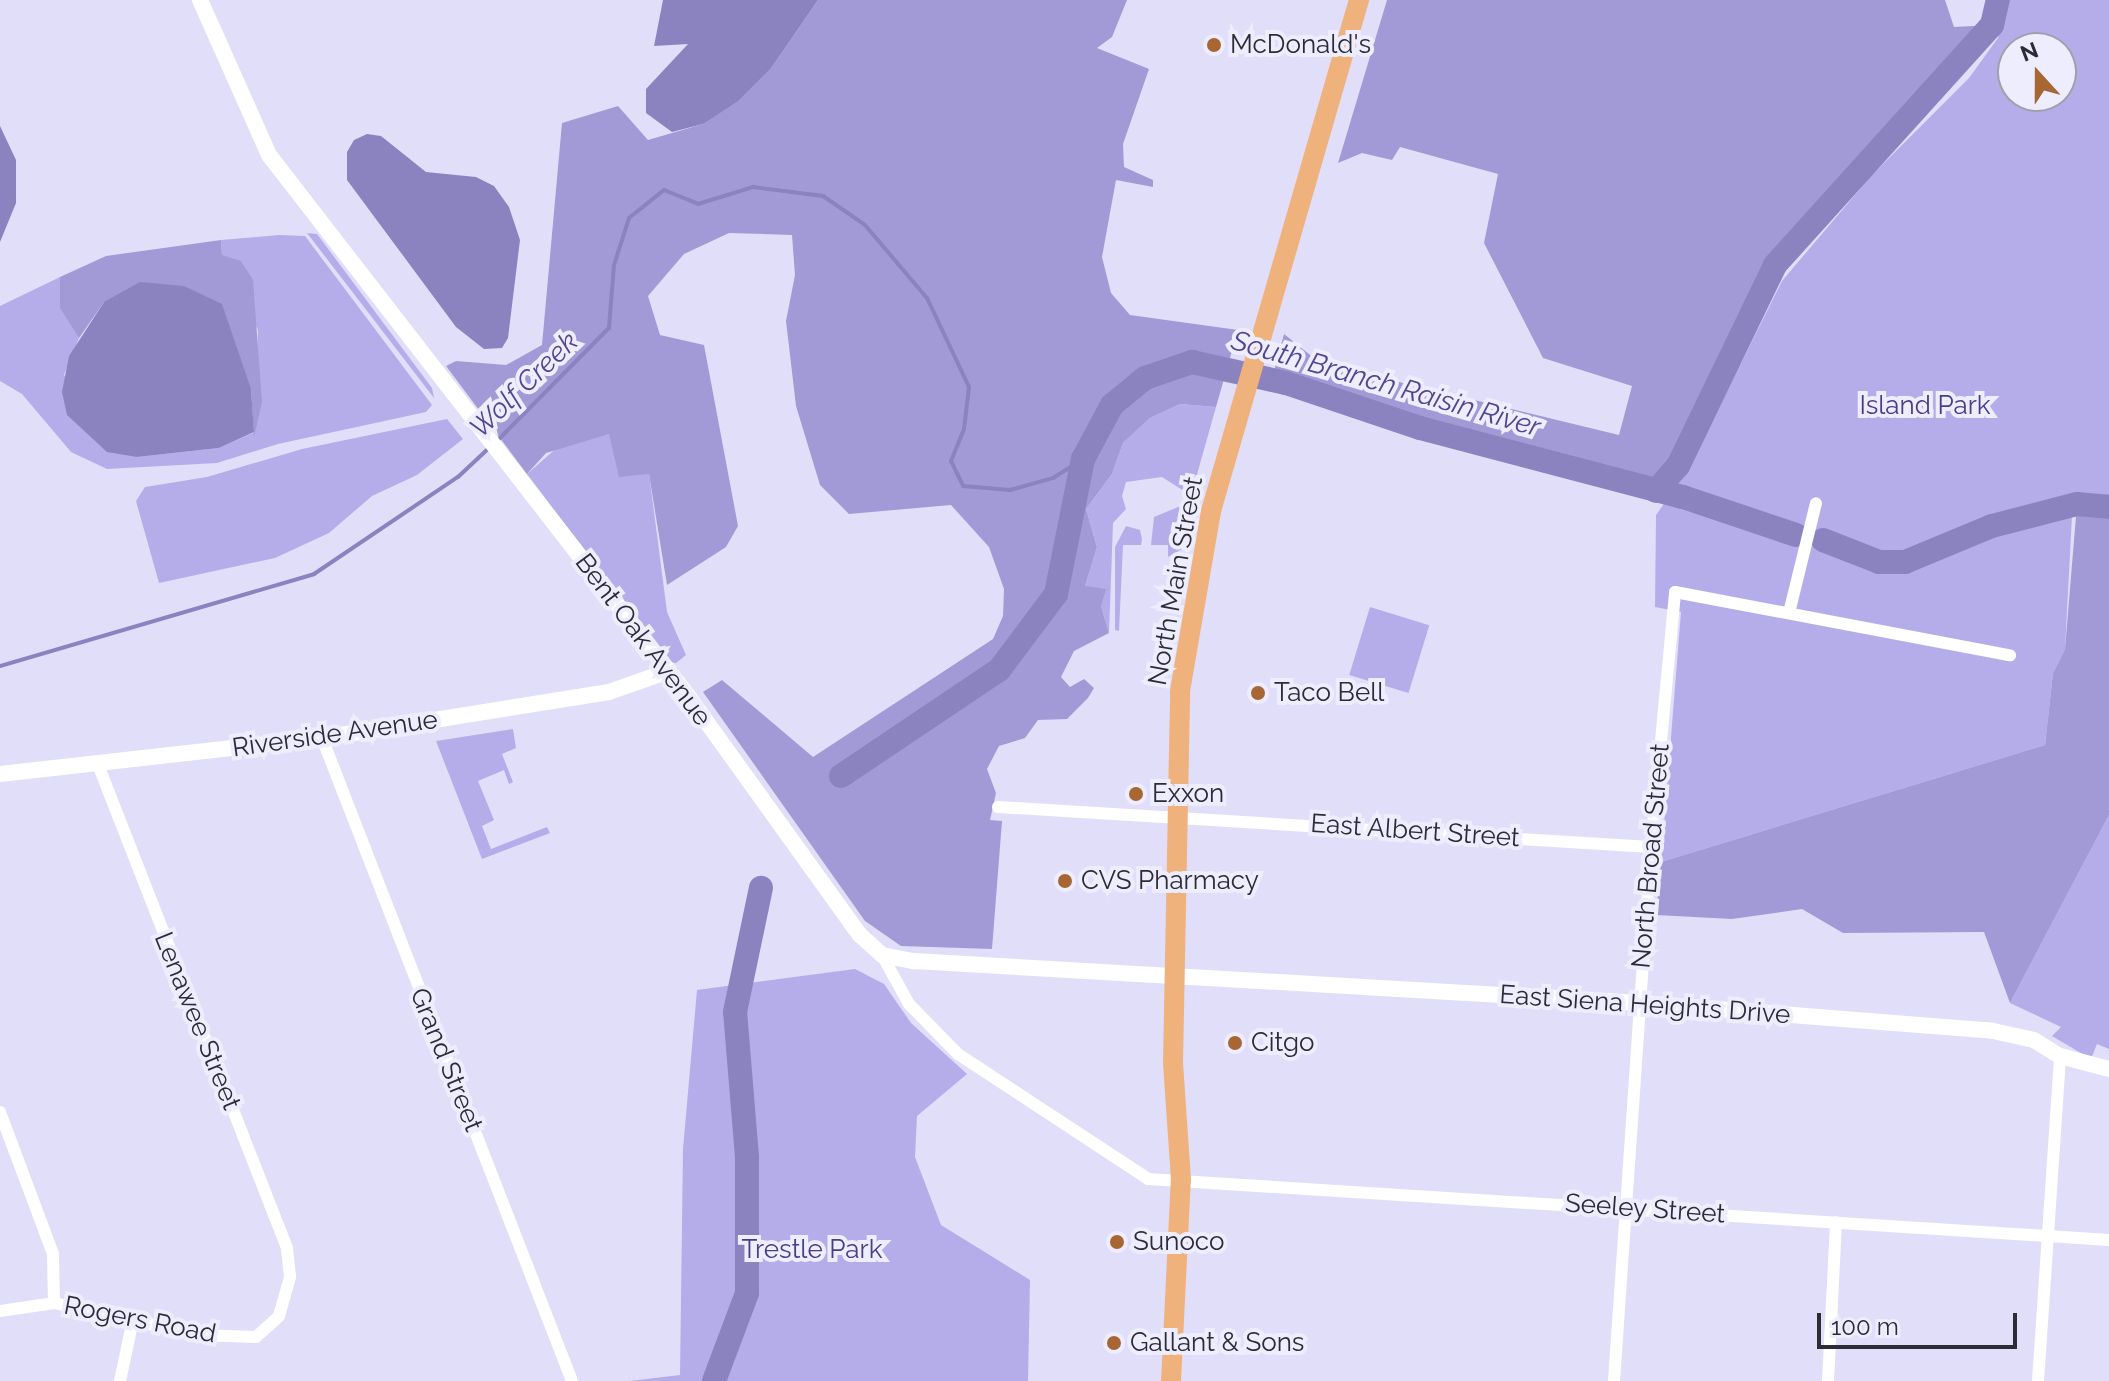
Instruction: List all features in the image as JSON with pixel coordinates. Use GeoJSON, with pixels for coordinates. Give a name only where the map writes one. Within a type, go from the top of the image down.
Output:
{"type":"FeatureCollection","features":[{"type":"Feature","properties":{"kind":"main road","name":"North Main Street"},"geometry":{"type":"LineString","coordinates":[[1171,1381],[1181,1180],[1173,976],[1180,691],[1211,511],[1359,0]]}},
{"type":"Feature","properties":{"kind":"street","name":"Bent Oak Avenue"},"geometry":{"type":"LineString","coordinates":[[200,0],[269,155],[519,476],[807,864],[882,955],[909,1004],[958,1054],[1125,1168],[1148,1179],[1181,1180]]}},
{"type":"Feature","properties":{"kind":"street"},"geometry":{"type":"LineString","coordinates":[[1789,613],[1816,503]]}},
{"type":"Feature","properties":{"kind":"street","name":"North Broad Street"},"geometry":{"type":"LineString","coordinates":[[1614,1381],[1651,847],[1675,592],[2010,655]]}},
{"type":"Feature","properties":{"kind":"street","name":"Riverside Avenue"},"geometry":{"type":"LineString","coordinates":[[0,774],[99,767],[322,738],[609,692],[666,672]]}},
{"type":"Feature","properties":{"kind":"street","name":"Grand Street"},"geometry":{"type":"LineString","coordinates":[[322,738],[572,1381]]}},
{"type":"Feature","properties":{"kind":"street","name":"Lenawee Street"},"geometry":{"type":"LineString","coordinates":[[99,767],[287,1248],[290,1277]]}},
{"type":"Feature","properties":{"kind":"street","name":"East Albert Street"},"geometry":{"type":"LineString","coordinates":[[998,807],[1651,847]]}},
{"type":"Feature","properties":{"kind":"street","name":"East Siena Heights Drive"},"geometry":{"type":"LineString","coordinates":[[882,955],[914,961],[1640,1003],[1993,1031],[2034,1040],[2060,1056],[2109,1069]]}},
{"type":"Feature","properties":{"kind":"street"},"geometry":{"type":"LineString","coordinates":[[2038,1381],[2060,1056]]}},
{"type":"Feature","properties":{"kind":"street"},"geometry":{"type":"LineString","coordinates":[[0,1112],[53,1254],[54,1303]]}},
{"type":"Feature","properties":{"kind":"street","name":"Seeley Street"},"geometry":{"type":"LineString","coordinates":[[1181,1180],[2109,1240]]}},
{"type":"Feature","properties":{"kind":"street"},"geometry":{"type":"LineString","coordinates":[[1828,1381],[1836,1222]]}},
{"type":"Feature","properties":{"kind":"street","name":"Rogers Road"},"geometry":{"type":"LineString","coordinates":[[0,1311],[54,1303],[198,1335],[256,1337],[279,1316],[290,1277]]}},
{"type":"Feature","properties":{"kind":"street"},"geometry":{"type":"LineString","coordinates":[[120,1381],[133,1320]]}},
{"type":"Feature","properties":{"kind":"green space","name":"Island Park"},"geometry":{"type":"Polygon","coordinates":[[[2006,0],[2109,0],[2109,503],[2072,516],[2065,649],[2053,673],[2045,745],[1661,862],[1681,612],[1655,607],[1656,515],[1688,470],[1782,281],[1871,176],[1969,78],[1997,39],[1997,112],[2077,112],[2077,32],[1999,32],[2006,0]]]}},
{"type":"Feature","properties":{"kind":"green space"},"geometry":{"type":"Polygon","coordinates":[[[307,233],[317,234],[432,388],[434,398],[307,233]]]}},
{"type":"Feature","properties":{"kind":"green space"},"geometry":{"type":"Polygon","coordinates":[[[305,236],[432,405],[426,412],[278,444],[217,463],[107,469],[71,452],[22,394],[0,381],[0,306],[60,277],[79,338],[64,375],[137,457],[219,448],[255,432],[258,330],[222,256],[221,240],[305,236]]]}},
{"type":"Feature","properties":{"kind":"green space"},"geometry":{"type":"Polygon","coordinates":[[[1180,404],[1216,407],[1194,485],[1184,491],[1162,477],[1126,482],[1122,496],[1126,509],[1113,523],[1109,633],[1101,606],[1085,586],[1097,547],[1086,509],[1112,474],[1123,443],[1150,418],[1180,404]]]}},
{"type":"Feature","properties":{"kind":"green space"},"geometry":{"type":"Polygon","coordinates":[[[447,419],[463,439],[417,475],[372,496],[329,533],[275,558],[159,583],[136,501],[145,487],[207,477],[302,449],[447,419]]]}},
{"type":"Feature","properties":{"kind":"green space"},"geometry":{"type":"Polygon","coordinates":[[[609,434],[649,473],[667,612],[686,655],[676,663],[669,662],[527,474],[559,446],[609,434]]]}},
{"type":"Feature","properties":{"kind":"green space"},"geometry":{"type":"Polygon","coordinates":[[[1183,505],[1187,509],[1182,549],[1168,557],[1168,545],[1151,545],[1154,517],[1183,505]]]}},
{"type":"Feature","properties":{"kind":"green space"},"geometry":{"type":"Polygon","coordinates":[[[1126,526],[1140,530],[1142,539],[1141,545],[1123,545],[1119,631],[1115,630],[1115,547],[1126,526]]]}},
{"type":"Feature","properties":{"kind":"green space"},"geometry":{"type":"Polygon","coordinates":[[[1370,607],[1429,625],[1409,693],[1349,675],[1370,607]]]}},
{"type":"Feature","properties":{"kind":"green space"},"geometry":{"type":"Polygon","coordinates":[[[513,729],[516,748],[502,754],[513,782],[509,784],[504,770],[478,781],[494,820],[482,826],[491,849],[547,827],[550,833],[482,859],[436,741],[513,729]]]}},
{"type":"Feature","properties":{"kind":"green space"},"geometry":{"type":"Polygon","coordinates":[[[2109,815],[2109,1049],[2097,1044],[2091,1059],[2052,1036],[2061,1027],[2010,1003],[2109,815]]]}},
{"type":"Feature","properties":{"kind":"green space","name":"Trestle Park"},"geometry":{"type":"Polygon","coordinates":[[[855,969],[884,984],[911,1023],[967,1074],[917,1116],[915,1157],[941,1225],[1030,1280],[1028,1381],[630,1381],[680,1375],[683,1149],[697,990],[855,969]]]}},
{"type":"Feature","properties":{"kind":"shaded area"},"geometry":{"type":"Polygon","coordinates":[[[663,0],[818,0],[772,67],[738,101],[703,124],[672,132],[646,113],[646,89],[688,44],[654,46],[663,0]]]}},
{"type":"Feature","properties":{"kind":"shaded area"},"geometry":{"type":"Polygon","coordinates":[[[818,0],[1127,0],[1112,37],[1097,48],[1149,69],[1123,144],[1124,167],[1153,180],[1153,187],[1116,180],[1102,257],[1111,293],[1130,315],[1238,330],[1216,407],[1180,404],[1150,418],[1123,443],[1112,474],[1086,509],[1097,547],[1085,586],[1106,589],[1101,606],[1109,633],[1074,651],[1061,677],[1070,687],[1084,679],[1094,688],[1088,698],[1067,719],[1038,720],[1025,738],[999,746],[987,769],[996,793],[990,820],[1002,821],[992,949],[901,946],[865,921],[703,692],[722,680],[813,757],[993,639],[1003,616],[1004,589],[989,547],[951,505],[849,514],[820,485],[796,406],[786,321],[795,275],[792,235],[729,233],[684,254],[648,296],[660,335],[704,345],[738,526],[726,547],[667,585],[649,474],[619,477],[609,434],[546,453],[527,474],[446,366],[456,361],[506,365],[542,345],[562,123],[618,106],[648,140],[703,124],[772,67],[818,0]]]}},
{"type":"Feature","properties":{"kind":"shaded area"},"geometry":{"type":"Polygon","coordinates":[[[1387,0],[1945,0],[1954,27],[1992,25],[1775,265],[1678,466],[1656,491],[1420,428],[1272,379],[1284,334],[1320,363],[1619,435],[1632,386],[1543,358],[1484,243],[1498,174],[1400,147],[1392,160],[1362,153],[1338,163],[1387,0]]]}},
{"type":"Feature","properties":{"kind":"shaded area"},"geometry":{"type":"Polygon","coordinates":[[[0,126],[16,160],[16,203],[0,242],[0,126]]]}},
{"type":"Feature","properties":{"kind":"shaded area"},"geometry":{"type":"Polygon","coordinates":[[[367,134],[381,136],[426,172],[476,177],[494,186],[509,207],[520,240],[508,338],[502,348],[484,349],[456,327],[347,180],[347,152],[354,140],[367,134]]]}},
{"type":"Feature","properties":{"kind":"shaded area"},"geometry":{"type":"Polygon","coordinates":[[[221,240],[222,255],[241,261],[253,280],[262,402],[254,437],[251,389],[104,302],[79,338],[60,308],[60,277],[106,256],[221,240]]]}},
{"type":"Feature","properties":{"kind":"shaded area"},"geometry":{"type":"Polygon","coordinates":[[[140,282],[184,286],[222,304],[251,389],[254,432],[219,448],[137,457],[107,452],[67,415],[62,392],[69,356],[104,302],[140,282]]]}},
{"type":"Feature","properties":{"kind":"shaded area"},"geometry":{"type":"Polygon","coordinates":[[[2077,504],[2109,507],[2109,815],[2010,1003],[1984,932],[1843,933],[1802,909],[1732,919],[1656,915],[1661,862],[2045,745],[2053,673],[2065,649],[2077,504]]]}},
{"type":"Feature","properties":{"kind":"waterway","name":"South Branch Raisin River"},"geometry":{"type":"LineString","coordinates":[[1656,491],[1678,466],[1775,265],[1992,25],[1998,0]]}},
{"type":"Feature","properties":{"kind":"waterway","name":"Wolf Creek"},"geometry":{"type":"LineString","coordinates":[[497,441],[609,328],[614,265],[629,218],[664,190],[698,204],[753,187],[823,196],[865,225],[927,298],[969,387],[964,429],[951,461],[963,486],[1010,490],[1053,478],[1083,459]]}},
{"type":"Feature","properties":{"kind":"waterway","name":"South Branch Raisin River"},"geometry":{"type":"LineString","coordinates":[[841,776],[999,670],[1056,594],[1083,459],[1112,405],[1145,378],[1192,362],[1286,383],[1420,428],[1683,497],[1796,535]]}},
{"type":"Feature","properties":{"kind":"waterway","name":"Wolf Creek"},"geometry":{"type":"LineString","coordinates":[[0,666],[314,574],[458,477],[491,446]]}},
{"type":"Feature","properties":{"kind":"waterway","name":"South Branch Raisin River"},"geometry":{"type":"LineString","coordinates":[[1823,540],[1879,562],[1905,562],[1992,526],[2077,504],[2109,507]]}},
{"type":"Feature","properties":{"kind":"waterway","name":"South Branch Raisin River"},"geometry":{"type":"LineString","coordinates":[[714,1381],[747,1293],[747,1157],[735,1012],[761,888]]}},
{"type":"Feature","properties":{"kind":"place","name":"McDonald's"},"geometry":{"type":"Point","coordinates":[1214,45]}},
{"type":"Feature","properties":{"kind":"place","name":"Taco Bell"},"geometry":{"type":"Point","coordinates":[1258,693]}},
{"type":"Feature","properties":{"kind":"place","name":"Exxon"},"geometry":{"type":"Point","coordinates":[1136,794]}},
{"type":"Feature","properties":{"kind":"place","name":"CVS Pharmacy"},"geometry":{"type":"Point","coordinates":[1065,881]}},
{"type":"Feature","properties":{"kind":"place","name":"Citgo"},"geometry":{"type":"Point","coordinates":[1235,1043]}},
{"type":"Feature","properties":{"kind":"place","name":"Sunoco"},"geometry":{"type":"Point","coordinates":[1117,1242]}},
{"type":"Feature","properties":{"kind":"place","name":"Gallant & Sons"},"geometry":{"type":"Point","coordinates":[1114,1343]}}]}
